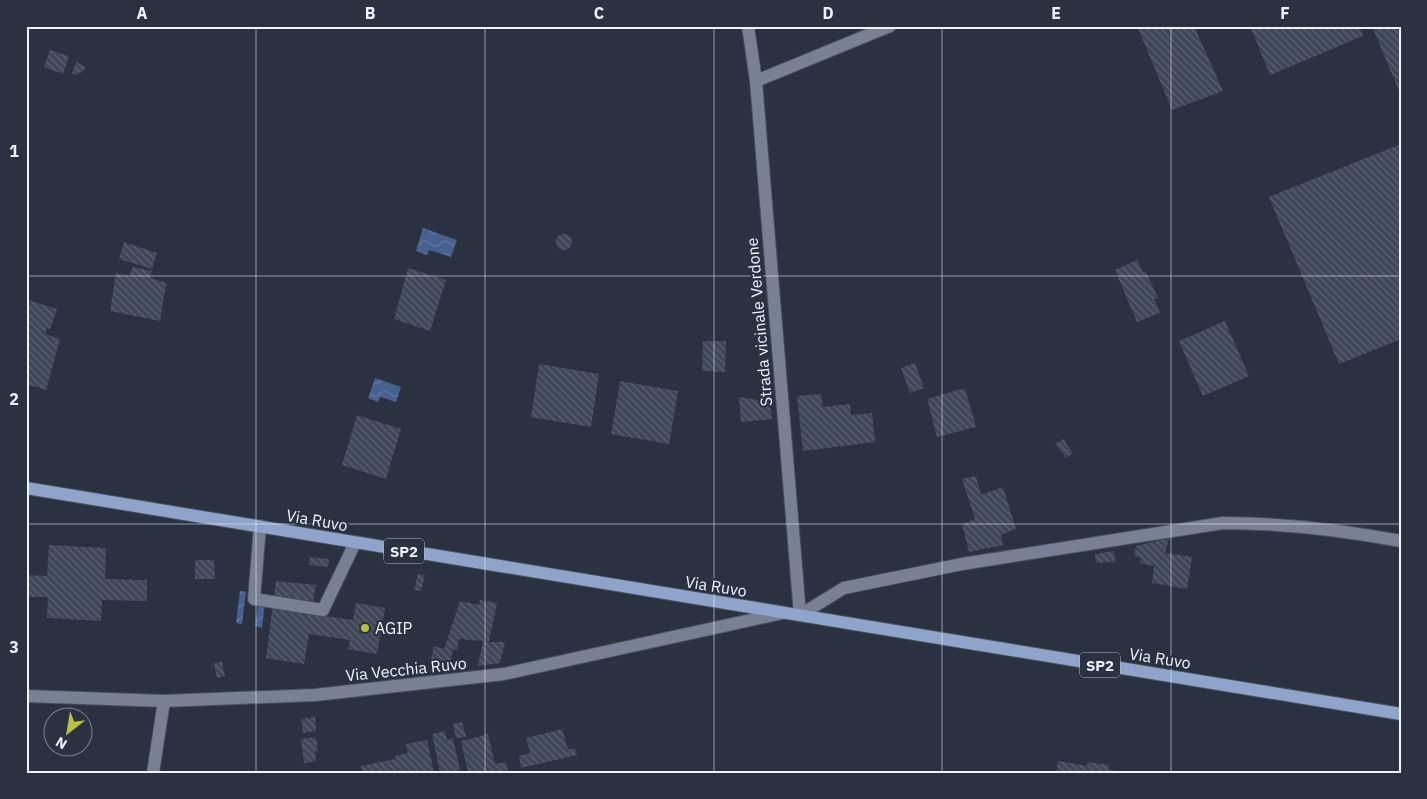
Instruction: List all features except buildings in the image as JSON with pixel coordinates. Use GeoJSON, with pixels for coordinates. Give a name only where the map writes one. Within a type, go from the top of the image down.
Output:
{"type":"FeatureCollection","features":[{"type":"Feature","properties":{"kind":"main road","name":"Via Ruvo"},"geometry":{"type":"LineString","coordinates":[[26,488],[1401,714]]}},
{"type":"Feature","properties":{"kind":"street","name":"Strada vicinale Verdone"},"geometry":{"type":"LineString","coordinates":[[748,26],[756,81],[800,615]]}},
{"type":"Feature","properties":{"kind":"street"},"geometry":{"type":"LineString","coordinates":[[756,81],[890,26]]}},
{"type":"Feature","properties":{"kind":"street"},"geometry":{"type":"LineString","coordinates":[[800,615],[844,588],[962,564],[1223,523],[1260,523],[1331,528],[1401,541]]}},
{"type":"Feature","properties":{"kind":"street"},"geometry":{"type":"LineString","coordinates":[[260,526],[254,599],[323,610],[355,543]]}},
{"type":"Feature","properties":{"kind":"street","name":"Via Vecchia Ruvo"},"geometry":{"type":"LineString","coordinates":[[26,696],[164,701],[315,696],[504,674],[783,613]]}},
{"type":"Feature","properties":{"kind":"street"},"geometry":{"type":"LineString","coordinates":[[153,773],[164,701]]}},
{"type":"Feature","properties":{"kind":"water"},"geometry":{"type":"Polygon","coordinates":[[[423,228],[457,240],[451,257],[429,250],[427,255],[416,251],[423,228]]]}},
{"type":"Feature","properties":{"kind":"water"},"geometry":{"type":"Polygon","coordinates":[[[375,378],[401,387],[396,402],[380,397],[378,402],[368,398],[375,378]]]}},
{"type":"Feature","properties":{"kind":"water"},"geometry":{"type":"Polygon","coordinates":[[[240,591],[246,592],[242,624],[236,623],[240,591]]]}},
{"type":"Feature","properties":{"kind":"water"},"geometry":{"type":"Polygon","coordinates":[[[260,594],[266,595],[262,628],[255,626],[260,594]]]}},
{"type":"Feature","properties":{"kind":"place","name":"AGIP"},"geometry":{"type":"Point","coordinates":[365,628]}}]}
